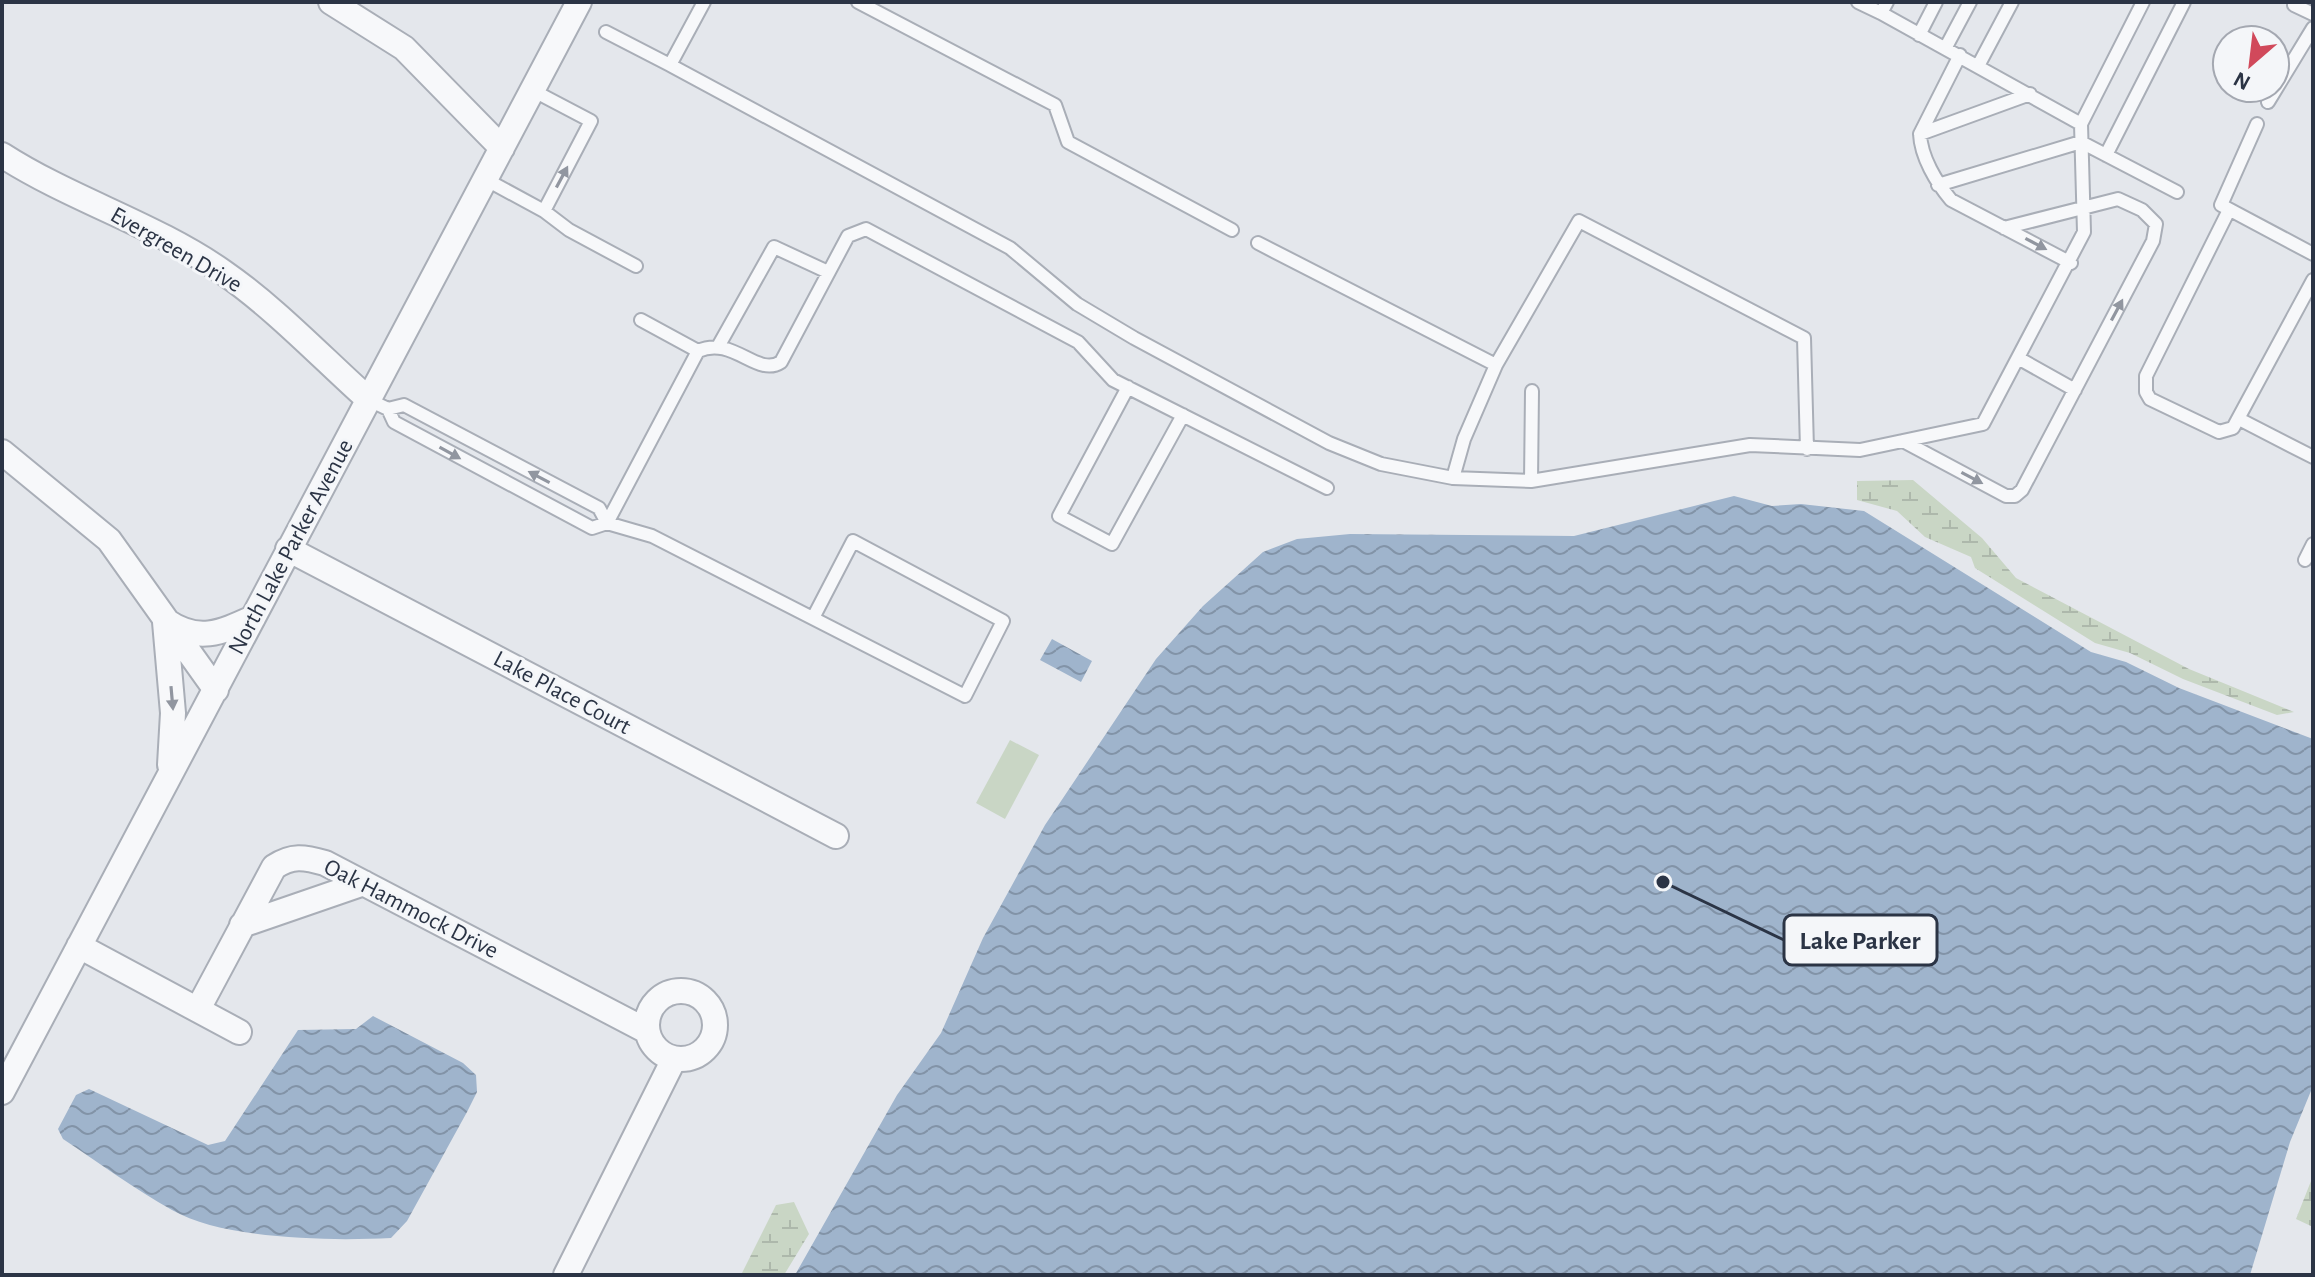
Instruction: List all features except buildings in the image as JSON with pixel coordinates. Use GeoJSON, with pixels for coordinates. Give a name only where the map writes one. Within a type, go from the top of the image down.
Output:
{"type":"FeatureCollection","features":[{"type":"Feature","properties":{"kind":"street"},"geometry":{"type":"LineString","coordinates":[[331,2],[404,48],[502,148]]}},
{"type":"Feature","properties":{"kind":"street","name":"North Lake Parker Avenue"},"geometry":{"type":"LineString","coordinates":[[2,1092],[288,549],[379,404],[485,179],[579,2]]}},
{"type":"Feature","properties":{"kind":"street","name":"Evergreen Drive"},"geometry":{"type":"LineString","coordinates":[[2,155],[61,188],[154,231],[222,271],[379,404]]}},
{"type":"Feature","properties":{"kind":"street"},"geometry":{"type":"LineString","coordinates":[[2,452],[109,540],[216,690]]}},
{"type":"Feature","properties":{"kind":"street","name":"Lake Place Court"},"geometry":{"type":"LineString","coordinates":[[288,549],[836,836]]}},
{"type":"Feature","properties":{"kind":"street"},"geometry":{"type":"LineString","coordinates":[[165,620],[180,630],[201,636],[223,632],[253,618]]}},
{"type":"Feature","properties":{"kind":"street"},"geometry":{"type":"LineString","coordinates":[[165,620],[173,713],[169,776]]}},
{"type":"Feature","properties":{"kind":"street","name":"Oak Hammock Drive"},"geometry":{"type":"LineString","coordinates":[[198,1009],[274,867],[288,858],[303,857],[325,863],[647,1031]]}},
{"type":"Feature","properties":{"kind":"street"},"geometry":{"type":"LineString","coordinates":[[242,925],[364,883]]}},
{"type":"Feature","properties":{"kind":"street"},"geometry":{"type":"LineString","coordinates":[[79,946],[239,1032]]}},
{"type":"Feature","properties":{"kind":"street"},"geometry":{"type":"LineString","coordinates":[[686,991],[706,1001],[715,1021],[711,1042],[695,1057],[674,1059],[656,1049],[647,1031],[650,1010],[665,995],[686,991]]}},
{"type":"Feature","properties":{"kind":"street"},"geometry":{"type":"LineString","coordinates":[[566,1275],[674,1059]]}},
{"type":"Feature","properties":{"kind":"lane"},"geometry":{"type":"LineString","coordinates":[[670,65],[704,2]]}},
{"type":"Feature","properties":{"kind":"lane"},"geometry":{"type":"LineString","coordinates":[[858,2],[1055,105],[1068,142],[1232,230]]}},
{"type":"Feature","properties":{"kind":"lane"},"geometry":{"type":"LineString","coordinates":[[1858,2],[1884,8],[1919,35],[1946,47],[2081,124]]}},
{"type":"Feature","properties":{"kind":"lane"},"geometry":{"type":"LineString","coordinates":[[1919,35],[1936,2]]}},
{"type":"Feature","properties":{"kind":"lane"},"geometry":{"type":"LineString","coordinates":[[1946,47],[1970,2]]}},
{"type":"Feature","properties":{"kind":"lane"},"geometry":{"type":"LineString","coordinates":[[1978,66],[2012,2]]}},
{"type":"Feature","properties":{"kind":"lane"},"geometry":{"type":"LineString","coordinates":[[606,32],[960,219],[1010,248],[1077,304],[1329,443],[1381,464],[1453,478],[1531,481],[1750,445],[1860,450],[1983,424],[2071,263],[2084,232],[2081,124],[2143,2]]}},
{"type":"Feature","properties":{"kind":"lane"},"geometry":{"type":"LineString","coordinates":[[2106,155],[2184,2]]}},
{"type":"Feature","properties":{"kind":"lane"},"geometry":{"type":"LineString","coordinates":[[2293,3],[2313,14]]}},
{"type":"Feature","properties":{"kind":"lane"},"geometry":{"type":"LineString","coordinates":[[2291,64],[2313,28]]}},
{"type":"Feature","properties":{"kind":"lane"},"geometry":{"type":"LineString","coordinates":[[1960,55],[1920,134],[1921,145],[1938,185],[1951,200],[2071,263]]}},
{"type":"Feature","properties":{"kind":"lane"},"geometry":{"type":"LineString","coordinates":[[532,90],[591,121],[544,211]]}},
{"type":"Feature","properties":{"kind":"lane"},"geometry":{"type":"LineString","coordinates":[[1920,134],[2030,94]]}},
{"type":"Feature","properties":{"kind":"lane"},"geometry":{"type":"LineString","coordinates":[[2257,124],[2220,200],[2229,210],[2313,254]]}},
{"type":"Feature","properties":{"kind":"lane"},"geometry":{"type":"LineString","coordinates":[[1938,185],[2081,142],[2177,192]]}},
{"type":"Feature","properties":{"kind":"lane"},"geometry":{"type":"LineString","coordinates":[[485,179],[636,266]]}},
{"type":"Feature","properties":{"kind":"lane"},"geometry":{"type":"LineString","coordinates":[[1903,441],[2006,496],[2015,496],[2022,490],[2153,241],[2156,224],[2142,210],[2118,199],[2004,228]]}},
{"type":"Feature","properties":{"kind":"lane"},"geometry":{"type":"LineString","coordinates":[[2229,210],[2144,383],[2150,399],[2219,432],[2233,428],[2313,280]]}},
{"type":"Feature","properties":{"kind":"lane"},"geometry":{"type":"LineString","coordinates":[[1453,478],[1464,439],[1496,365],[1579,221],[1804,338],[1807,449]]}},
{"type":"Feature","properties":{"kind":"lane"},"geometry":{"type":"LineString","coordinates":[[641,320],[698,351],[719,345],[766,366],[781,362],[848,236],[866,229],[1078,342],[1113,380],[1327,488]]}},
{"type":"Feature","properties":{"kind":"lane"},"geometry":{"type":"LineString","coordinates":[[1258,243],[1496,365]]}},
{"type":"Feature","properties":{"kind":"lane"},"geometry":{"type":"LineString","coordinates":[[719,345],[774,247],[828,272]]}},
{"type":"Feature","properties":{"kind":"lane"},"geometry":{"type":"LineString","coordinates":[[607,523],[698,351]]}},
{"type":"Feature","properties":{"kind":"lane"},"geometry":{"type":"LineString","coordinates":[[2018,358],[2075,390]]}},
{"type":"Feature","properties":{"kind":"lane"},"geometry":{"type":"LineString","coordinates":[[1128,387],[1059,516],[1112,544],[1183,415]]}},
{"type":"Feature","properties":{"kind":"lane"},"geometry":{"type":"LineString","coordinates":[[1531,481],[1532,391]]}},
{"type":"Feature","properties":{"kind":"lane"},"geometry":{"type":"LineString","coordinates":[[379,404],[394,422],[592,528],[607,523],[652,536],[965,696],[1003,621],[853,541],[813,618]]}},
{"type":"Feature","properties":{"kind":"lane"},"geometry":{"type":"LineString","coordinates":[[379,404],[404,405],[599,508],[607,523]]}},
{"type":"Feature","properties":{"kind":"lane"},"geometry":{"type":"LineString","coordinates":[[2239,419],[2313,457]]}},
{"type":"Feature","properties":{"kind":"lane"},"geometry":{"type":"LineString","coordinates":[[2305,560],[2313,544]]}},
{"type":"Feature","properties":{"kind":"green space"},"geometry":{"type":"Polygon","coordinates":[[[1913,480],[1982,538],[2016,578],[2189,669],[2294,712],[2277,715],[2183,679],[2130,653],[2095,643],[1975,568],[1971,557],[1925,537],[1897,511],[1857,500],[1857,481],[1913,480]]]}},
{"type":"Feature","properties":{"kind":"green space"},"geometry":{"type":"Polygon","coordinates":[[[1010,740],[1039,755],[1005,819],[976,803],[1010,740]]]}},
{"type":"Feature","properties":{"kind":"green space"},"geometry":{"type":"Polygon","coordinates":[[[2313,1176],[2313,1227],[2296,1219],[2313,1176]]]}},
{"type":"Feature","properties":{"kind":"green space"},"geometry":{"type":"Polygon","coordinates":[[[794,1202],[809,1234],[784,1275],[741,1275],[776,1205],[794,1202]]]}},
{"type":"Feature","properties":{"kind":"water"},"geometry":{"type":"Polygon","coordinates":[[[1734,496],[1772,506],[1801,504],[1864,511],[2091,652],[2126,662],[2179,688],[2313,739],[2313,1086],[2290,1142],[2250,1275],[795,1275],[897,1095],[941,1033],[983,938],[1045,825],[1156,659],[1203,606],[1263,552],[1297,539],[1350,534],[1574,536],[1734,496]]]}},
{"type":"Feature","properties":{"kind":"water"},"geometry":{"type":"Polygon","coordinates":[[[1052,639],[1092,661],[1081,682],[1040,660],[1052,639]]]}},
{"type":"Feature","properties":{"kind":"water"},"geometry":{"type":"Polygon","coordinates":[[[373,1016],[463,1063],[476,1075],[477,1092],[467,1112],[407,1221],[391,1238],[279,1236],[249,1233],[194,1220],[117,1176],[63,1139],[58,1129],[76,1095],[89,1089],[208,1145],[225,1141],[298,1030],[356,1029],[373,1016]]]}},
{"type":"Feature","properties":{"kind":"place","name":"Lake Parker"},"geometry":{"type":"Point","coordinates":[1663,882]}}]}
